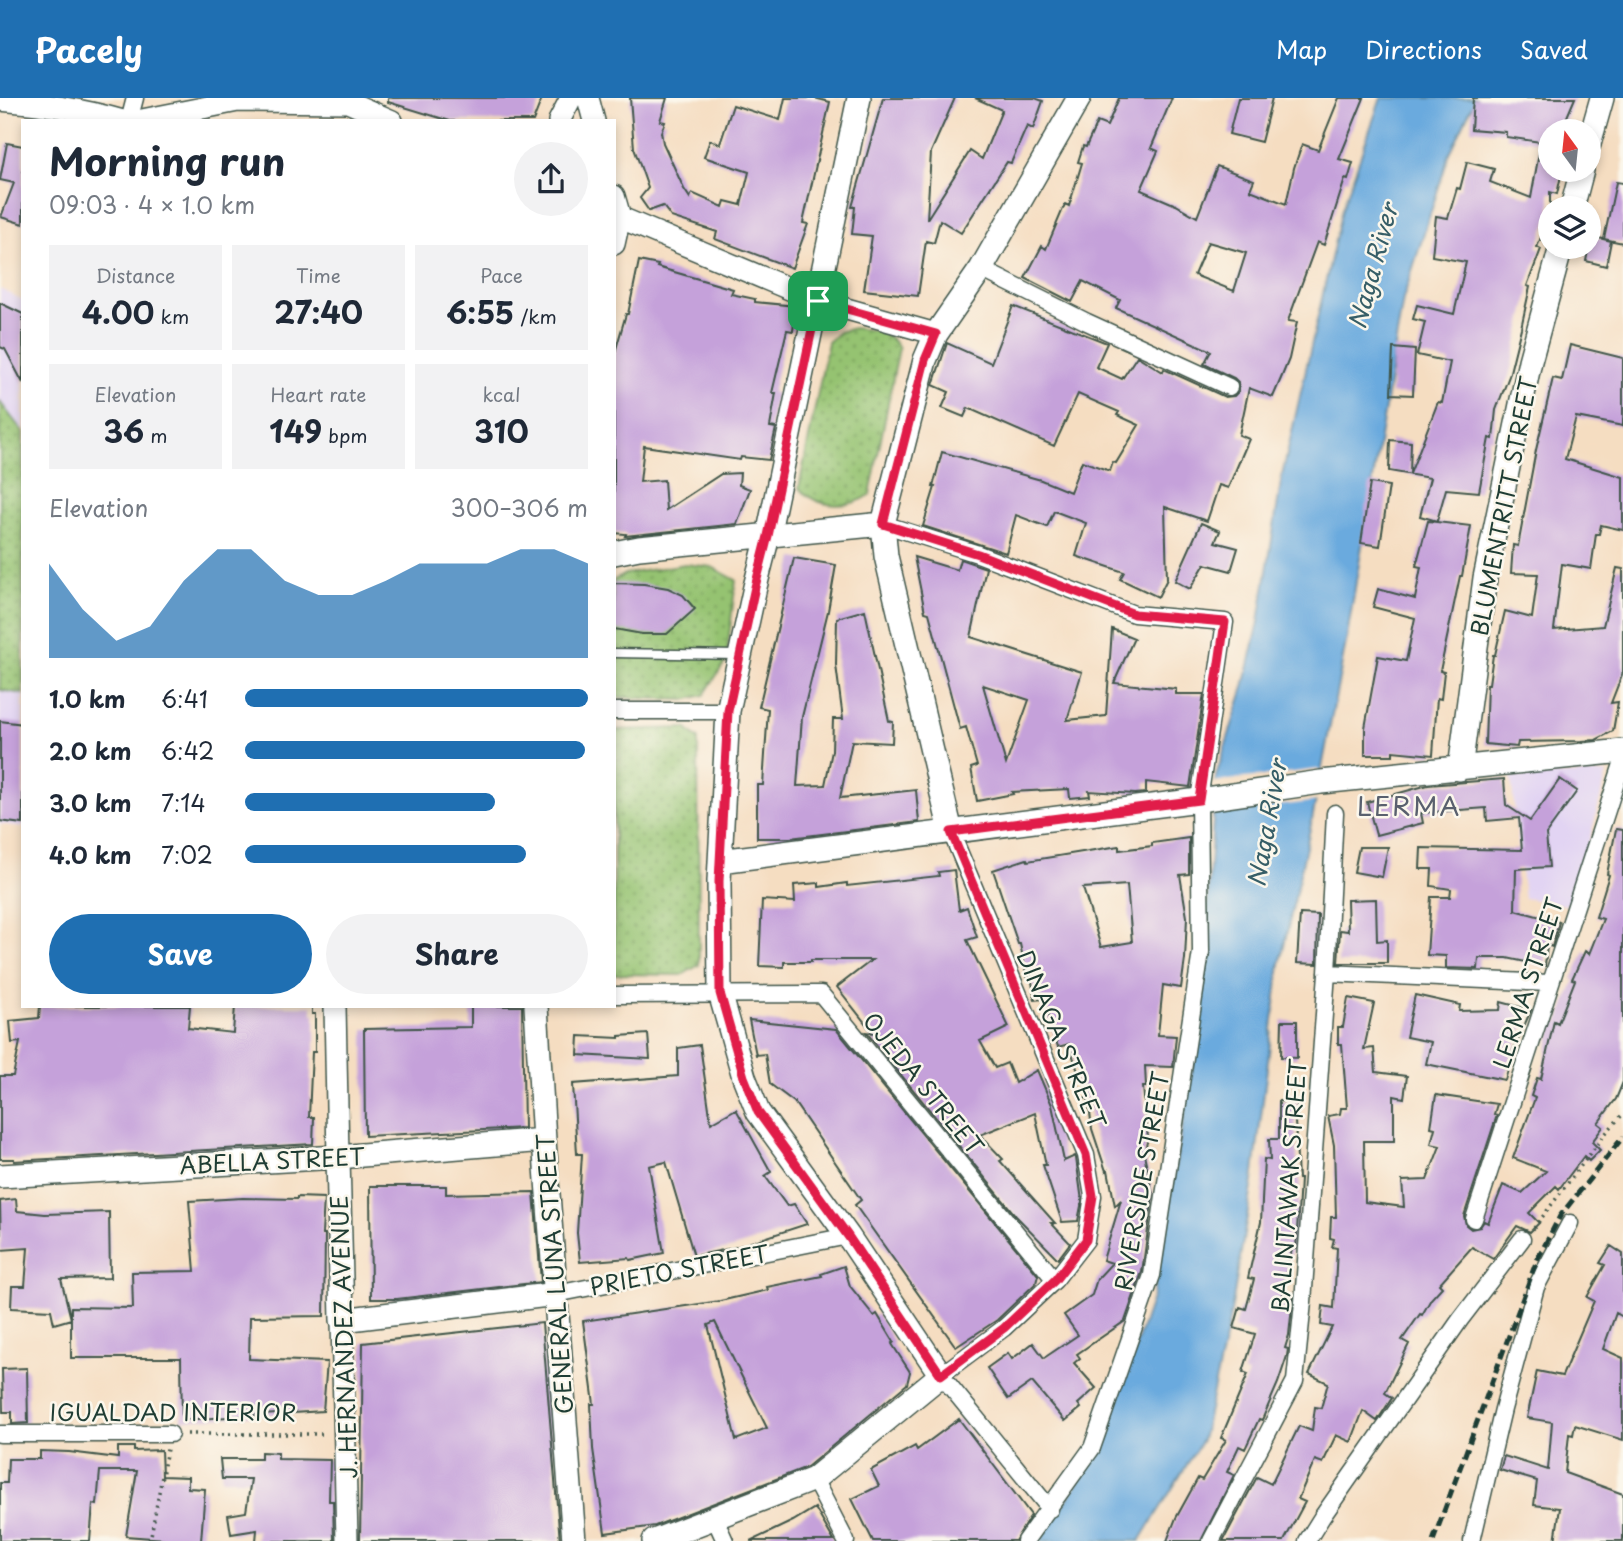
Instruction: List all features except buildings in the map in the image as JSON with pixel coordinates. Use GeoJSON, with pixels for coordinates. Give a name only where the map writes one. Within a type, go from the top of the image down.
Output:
{"type":"FeatureCollection","features":[{"type":"Feature","properties":{"kind":"main road"},"geometry":{"type":"LineString","coordinates":[[654,1541],[814,1479],[941,1375],[848,1236],[758,1112],[744,1077],[720,993],[720,861],[728,711],[768,536],[859,98]]}},
{"type":"Feature","properties":{"kind":"main road"},"geometry":{"type":"LineString","coordinates":[[951,832],[886,556],[883,524],[925,360],[936,334],[981,269],[1079,98]]}},
{"type":"Feature","properties":{"kind":"main road"},"geometry":{"type":"LineString","coordinates":[[1596,119],[1602,98]]}},
{"type":"Feature","properties":{"kind":"main road","name":"BLUMENTRITT STREET"},"geometry":{"type":"LineString","coordinates":[[1460,769],[1485,578],[1530,361],[1558,259]]}},
{"type":"Feature","properties":{"kind":"main road"},"geometry":{"type":"LineString","coordinates":[[616,553],[639,548],[883,524]]}},
{"type":"Feature","properties":{"kind":"main road"},"geometry":{"type":"LineString","coordinates":[[720,861],[1321,782],[1623,751]]}},
{"type":"Feature","properties":{"kind":"main road","name":"GENERAL LUNA STREET"},"geometry":{"type":"LineString","coordinates":[[537,1008],[544,1140],[574,1541]]}},
{"type":"Feature","properties":{"kind":"main road","name":"ABELLA STREET"},"geometry":{"type":"LineString","coordinates":[[0,1176],[338,1157],[544,1140]]}},
{"type":"Feature","properties":{"kind":"main road","name":"J. HERNANDEZ AVENUE"},"geometry":{"type":"LineString","coordinates":[[338,1157],[342,1320]]}},
{"type":"Feature","properties":{"kind":"main road","name":"PRIETO STREET"},"geometry":{"type":"LineString","coordinates":[[342,1320],[556,1294]]}},
{"type":"Feature","properties":{"kind":"street"},"geometry":{"type":"LineString","coordinates":[[130,119],[135,98]]}},
{"type":"Feature","properties":{"kind":"street"},"geometry":{"type":"LineString","coordinates":[[560,119],[571,98]]}},
{"type":"Feature","properties":{"kind":"street"},"geometry":{"type":"LineString","coordinates":[[588,98],[593,119]]}},
{"type":"Feature","properties":{"kind":"street"},"geometry":{"type":"LineString","coordinates":[[0,100],[48,104],[111,119]]}},
{"type":"Feature","properties":{"kind":"street"},"geometry":{"type":"LineString","coordinates":[[147,119],[238,101],[348,107],[386,119]]}},
{"type":"Feature","properties":{"kind":"street"},"geometry":{"type":"LineString","coordinates":[[616,209],[818,301],[936,334]]}},
{"type":"Feature","properties":{"kind":"street"},"geometry":{"type":"LineString","coordinates":[[981,269],[1229,387]]}},
{"type":"Feature","properties":{"kind":"street","name":"RIVERSIDE STREET"},"geometry":{"type":"LineString","coordinates":[[883,524],[978,554],[1134,614],[1225,622],[1202,799],[1201,952],[1152,1275],[1092,1448],[1026,1541]]}},
{"type":"Feature","properties":{"kind":"street"},"geometry":{"type":"LineString","coordinates":[[616,546],[639,548]]}},
{"type":"Feature","properties":{"kind":"street"},"geometry":{"type":"LineString","coordinates":[[616,711],[728,711]]}},
{"type":"Feature","properties":{"kind":"street","name":"LERMA STREET"},"geometry":{"type":"LineString","coordinates":[[1474,1219],[1623,761]]}},
{"type":"Feature","properties":{"kind":"street","name":"BALINTAWAK STREET"},"geometry":{"type":"LineString","coordinates":[[1211,1541],[1295,1381],[1327,973],[1335,813]]}},
{"type":"Feature","properties":{"kind":"street","name":"DINAGA STREET"},"geometry":{"type":"LineString","coordinates":[[941,1375],[1004,1328],[1055,1280],[1086,1240],[1093,1196],[1086,1155],[951,832]]}},
{"type":"Feature","properties":{"kind":"street"},"geometry":{"type":"LineString","coordinates":[[1327,973],[1549,983]]}},
{"type":"Feature","properties":{"kind":"street"},"geometry":{"type":"LineString","coordinates":[[616,995],[720,993]]}},
{"type":"Feature","properties":{"kind":"street","name":"OJEDA STREET"},"geometry":{"type":"LineString","coordinates":[[720,993],[821,993],[1055,1280]]}},
{"type":"Feature","properties":{"kind":"street","name":"J. HERNANDEZ AVENUE"},"geometry":{"type":"LineString","coordinates":[[335,1008],[338,1157]]}},
{"type":"Feature","properties":{"kind":"street"},"geometry":{"type":"LineString","coordinates":[[1472,1541],[1503,1409],[1536,1287],[1570,1223]]}},
{"type":"Feature","properties":{"kind":"street","name":"PRIETO STREET"},"geometry":{"type":"LineString","coordinates":[[556,1294],[848,1236]]}},
{"type":"Feature","properties":{"kind":"street"},"geometry":{"type":"LineString","coordinates":[[1307,1541],[1460,1321],[1522,1239]]}},
{"type":"Feature","properties":{"kind":"street","name":"J. HERNANDEZ AVENUE"},"geometry":{"type":"LineString","coordinates":[[342,1320],[347,1541]]}},
{"type":"Feature","properties":{"kind":"street"},"geometry":{"type":"LineString","coordinates":[[941,1375],[1050,1509]]}},
{"type":"Feature","properties":{"kind":"street","name":"IGUALDAD INTERIOR"},"geometry":{"type":"LineString","coordinates":[[0,1434],[170,1434]]}},
{"type":"Feature","properties":{"kind":"street"},"geometry":{"type":"LineString","coordinates":[[814,1479],[846,1541]]}},
{"type":"Feature","properties":{"kind":"street"},"geometry":{"type":"LineString","coordinates":[[715,1519],[726,1541]]}},
{"type":"Feature","properties":{"kind":"lane"},"geometry":{"type":"LineString","coordinates":[[616,653],[740,655]]}},
{"type":"Feature","properties":{"kind":"path"},"geometry":{"type":"LineString","coordinates":[[1522,1239],[1539,1223],[1623,1114]]}},
{"type":"Feature","properties":{"kind":"path"},"geometry":{"type":"LineString","coordinates":[[150,1541],[170,1434]]}},
{"type":"Feature","properties":{"kind":"path","name":"IGUALDAD INTERIOR"},"geometry":{"type":"LineString","coordinates":[[170,1434],[346,1434]]}},
{"type":"Feature","properties":{"kind":"shaded area"},"geometry":{"type":"Polygon","coordinates":[[[0,289],[21,299],[21,827],[0,824],[0,289]]]}},
{"type":"Feature","properties":{"kind":"shaded area"},"geometry":{"type":"Polygon","coordinates":[[[1607,773],[1572,906],[1524,898],[1511,777],[1607,773]]]}},
{"type":"Feature","properties":{"kind":"green space"},"geometry":{"type":"Polygon","coordinates":[[[853,328],[885,334],[899,348],[870,495],[852,503],[833,505],[815,500],[799,488],[828,342],[839,332],[853,328]]]}},
{"type":"Feature","properties":{"kind":"green space"},"geometry":{"type":"Polygon","coordinates":[[[0,402],[21,429],[21,694],[0,690],[0,402]]]}},
{"type":"Feature","properties":{"kind":"green space"},"geometry":{"type":"Polygon","coordinates":[[[685,564],[712,567],[736,580],[726,661],[704,695],[685,700],[616,697],[616,579],[626,574],[685,564]]]}},
{"type":"Feature","properties":{"kind":"green space"},"geometry":{"type":"Polygon","coordinates":[[[686,728],[698,739],[699,965],[682,975],[616,974],[616,730],[686,728]]]}},
{"type":"Feature","properties":{"kind":"water","name":"Naga River"},"geometry":{"type":"Polygon","coordinates":[[[1381,98],[1476,98],[1449,155],[1403,299],[1346,642],[1312,820],[1280,964],[1253,1181],[1231,1312],[1202,1440],[1140,1541],[1040,1541],[1101,1448],[1153,1295],[1199,1031],[1216,776],[1244,687],[1259,622],[1282,476],[1342,209],[1381,98]]]}},
{"type":"Feature","properties":{"kind":"pier"},"geometry":{"type":"Polygon","coordinates":[[[1319,769],[1322,787],[1319,801],[1210,814],[1212,782],[1319,769]]]}},
{"type":"Feature","properties":{"kind":"railway"},"geometry":{"type":"LineString","coordinates":[[1433,1541],[1537,1260],[1560,1216],[1623,1137]]}},
{"type":"Feature","properties":{"kind":"district","name":"LERMA"},"geometry":{"type":"Point","coordinates":[1409,805]}},
{"type":"Feature","properties":{"kind":"route"},"geometry":{"type":"LineString","coordinates":[[818,301],[936,334],[925,360],[883,524],[978,554],[1134,614],[1225,622],[1199,800],[951,832],[1086,1155],[1093,1196],[1086,1240],[1055,1280],[1004,1328],[941,1375],[848,1236],[758,1112],[744,1077],[720,993],[719,881],[728,711],[818,301]]}}]}
